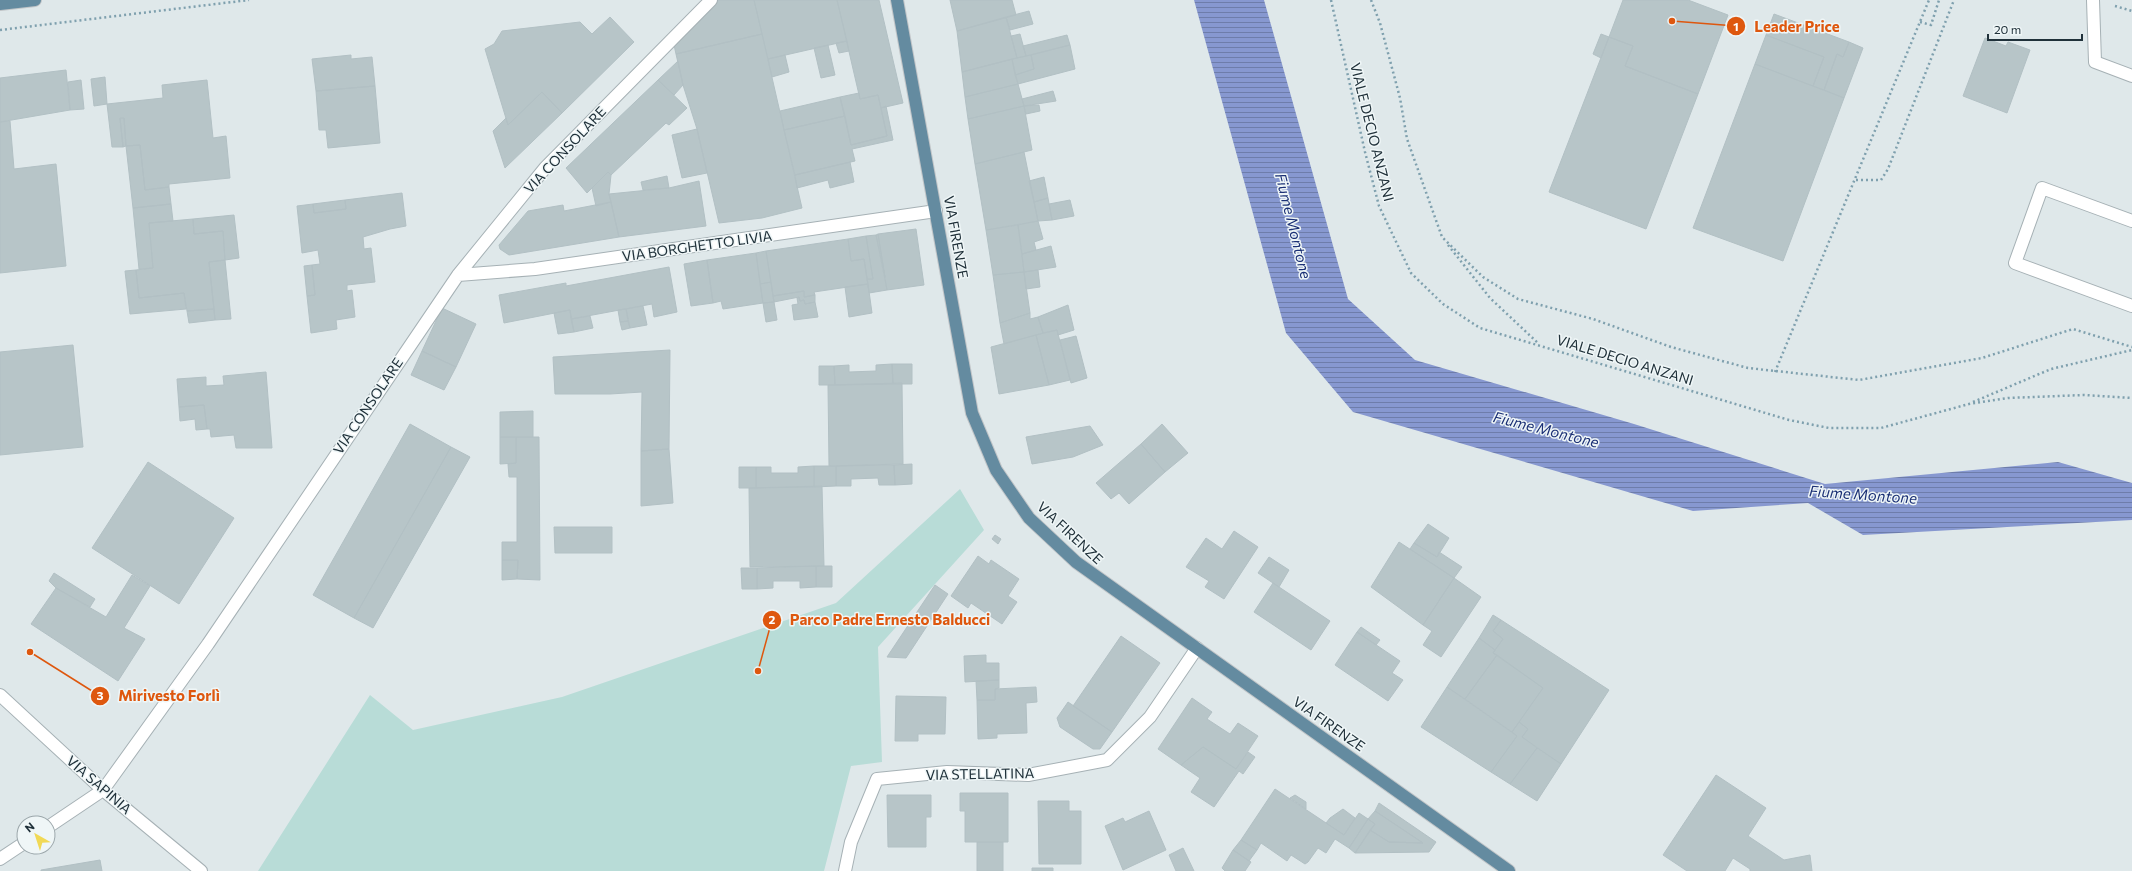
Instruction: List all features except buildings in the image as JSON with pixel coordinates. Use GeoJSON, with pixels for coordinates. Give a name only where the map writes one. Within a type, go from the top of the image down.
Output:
{"type":"FeatureCollection","features":[{"type":"Feature","properties":{"kind":"main road"},"geometry":{"type":"LineString","coordinates":[[0,4],[35,0]]}},
{"type":"Feature","properties":{"kind":"main road","name":"VIA FIRENZE"},"geometry":{"type":"LineString","coordinates":[[897,0],[972,413],[996,470],[1029,518],[1076,562],[1509,871]]}},
{"type":"Feature","properties":{"kind":"street","name":"VIA CONSOLARE"},"geometry":{"type":"LineString","coordinates":[[56,822],[103,790],[208,644],[458,275],[545,168],[711,0]]}},
{"type":"Feature","properties":{"kind":"street"},"geometry":{"type":"LineString","coordinates":[[2093,0],[2095,62],[2132,76]]}},
{"type":"Feature","properties":{"kind":"street"},"geometry":{"type":"LineString","coordinates":[[2132,221],[2042,188],[2015,263],[2132,306]]}},
{"type":"Feature","properties":{"kind":"street","name":"VIA BORGHETTO LIVIA"},"geometry":{"type":"LineString","coordinates":[[458,275],[535,269],[936,211]]}},
{"type":"Feature","properties":{"kind":"street","name":"VIA STELLATINA"},"geometry":{"type":"LineString","coordinates":[[844,871],[851,842],[877,779],[947,772],[1028,775],[1108,760],[1150,717],[1197,648]]}},
{"type":"Feature","properties":{"kind":"street","name":"VIA SAPINIA"},"geometry":{"type":"LineString","coordinates":[[0,695],[103,790],[201,871]]}},
{"type":"Feature","properties":{"kind":"street"},"geometry":{"type":"LineString","coordinates":[[0,859],[16,848]]}},
{"type":"Feature","properties":{"kind":"path"},"geometry":{"type":"LineString","coordinates":[[0,30],[249,0]]}},
{"type":"Feature","properties":{"kind":"path","name":"VIALE DECIO ANZANI"},"geometry":{"type":"LineString","coordinates":[[1331,0],[1365,152],[1379,206],[1411,273],[1443,304],[1480,328],[1789,420],[1829,428],[1881,428],[1969,404],[2008,398],[2084,395],[2132,398]]}},
{"type":"Feature","properties":{"kind":"path"},"geometry":{"type":"LineString","coordinates":[[1371,0],[1380,23],[1400,98],[1407,139],[1442,237],[1490,298],[1540,345]]}},
{"type":"Feature","properties":{"kind":"path"},"geometry":{"type":"LineString","coordinates":[[1776,372],[1929,0]]}},
{"type":"Feature","properties":{"kind":"path"},"geometry":{"type":"LineString","coordinates":[[1920,22],[1930,25],[1939,0]]}},
{"type":"Feature","properties":{"kind":"path"},"geometry":{"type":"LineString","coordinates":[[1856,180],[1881,180],[1888,169],[1954,0]]}},
{"type":"Feature","properties":{"kind":"path"},"geometry":{"type":"LineString","coordinates":[[1442,237],[1483,277],[1518,299],[1594,320],[1671,347],[1748,368],[1859,380],[1982,358],[2073,329],[2132,347]]}},
{"type":"Feature","properties":{"kind":"path"},"geometry":{"type":"LineString","coordinates":[[1969,404],[2051,369],[2132,350]]}},
{"type":"Feature","properties":{"kind":"green space"},"geometry":{"type":"Polygon","coordinates":[[[960,489],[984,530],[878,647],[882,762],[851,766],[824,871],[258,871],[370,695],[413,730],[562,697],[836,603],[960,489]]]}},
{"type":"Feature","properties":{"kind":"water","name":"Fiume Montone"},"geometry":{"type":"Polygon","coordinates":[[[1194,0],[1264,0],[1348,299],[1415,360],[1634,424],[1825,484],[2058,462],[2132,483],[2132,520],[1863,535],[1808,503],[1693,511],[1353,412],[1286,333],[1194,0]]]}},
{"type":"Feature","properties":{"kind":"place","name":"Leader Price"},"geometry":{"type":"Point","coordinates":[1672,21]}},
{"type":"Feature","properties":{"kind":"place","name":"Mirivesto Forlì"},"geometry":{"type":"Point","coordinates":[30,652]}},
{"type":"Feature","properties":{"kind":"place","name":"Parco Padre Ernesto Balducci"},"geometry":{"type":"Point","coordinates":[758,671]}}]}
